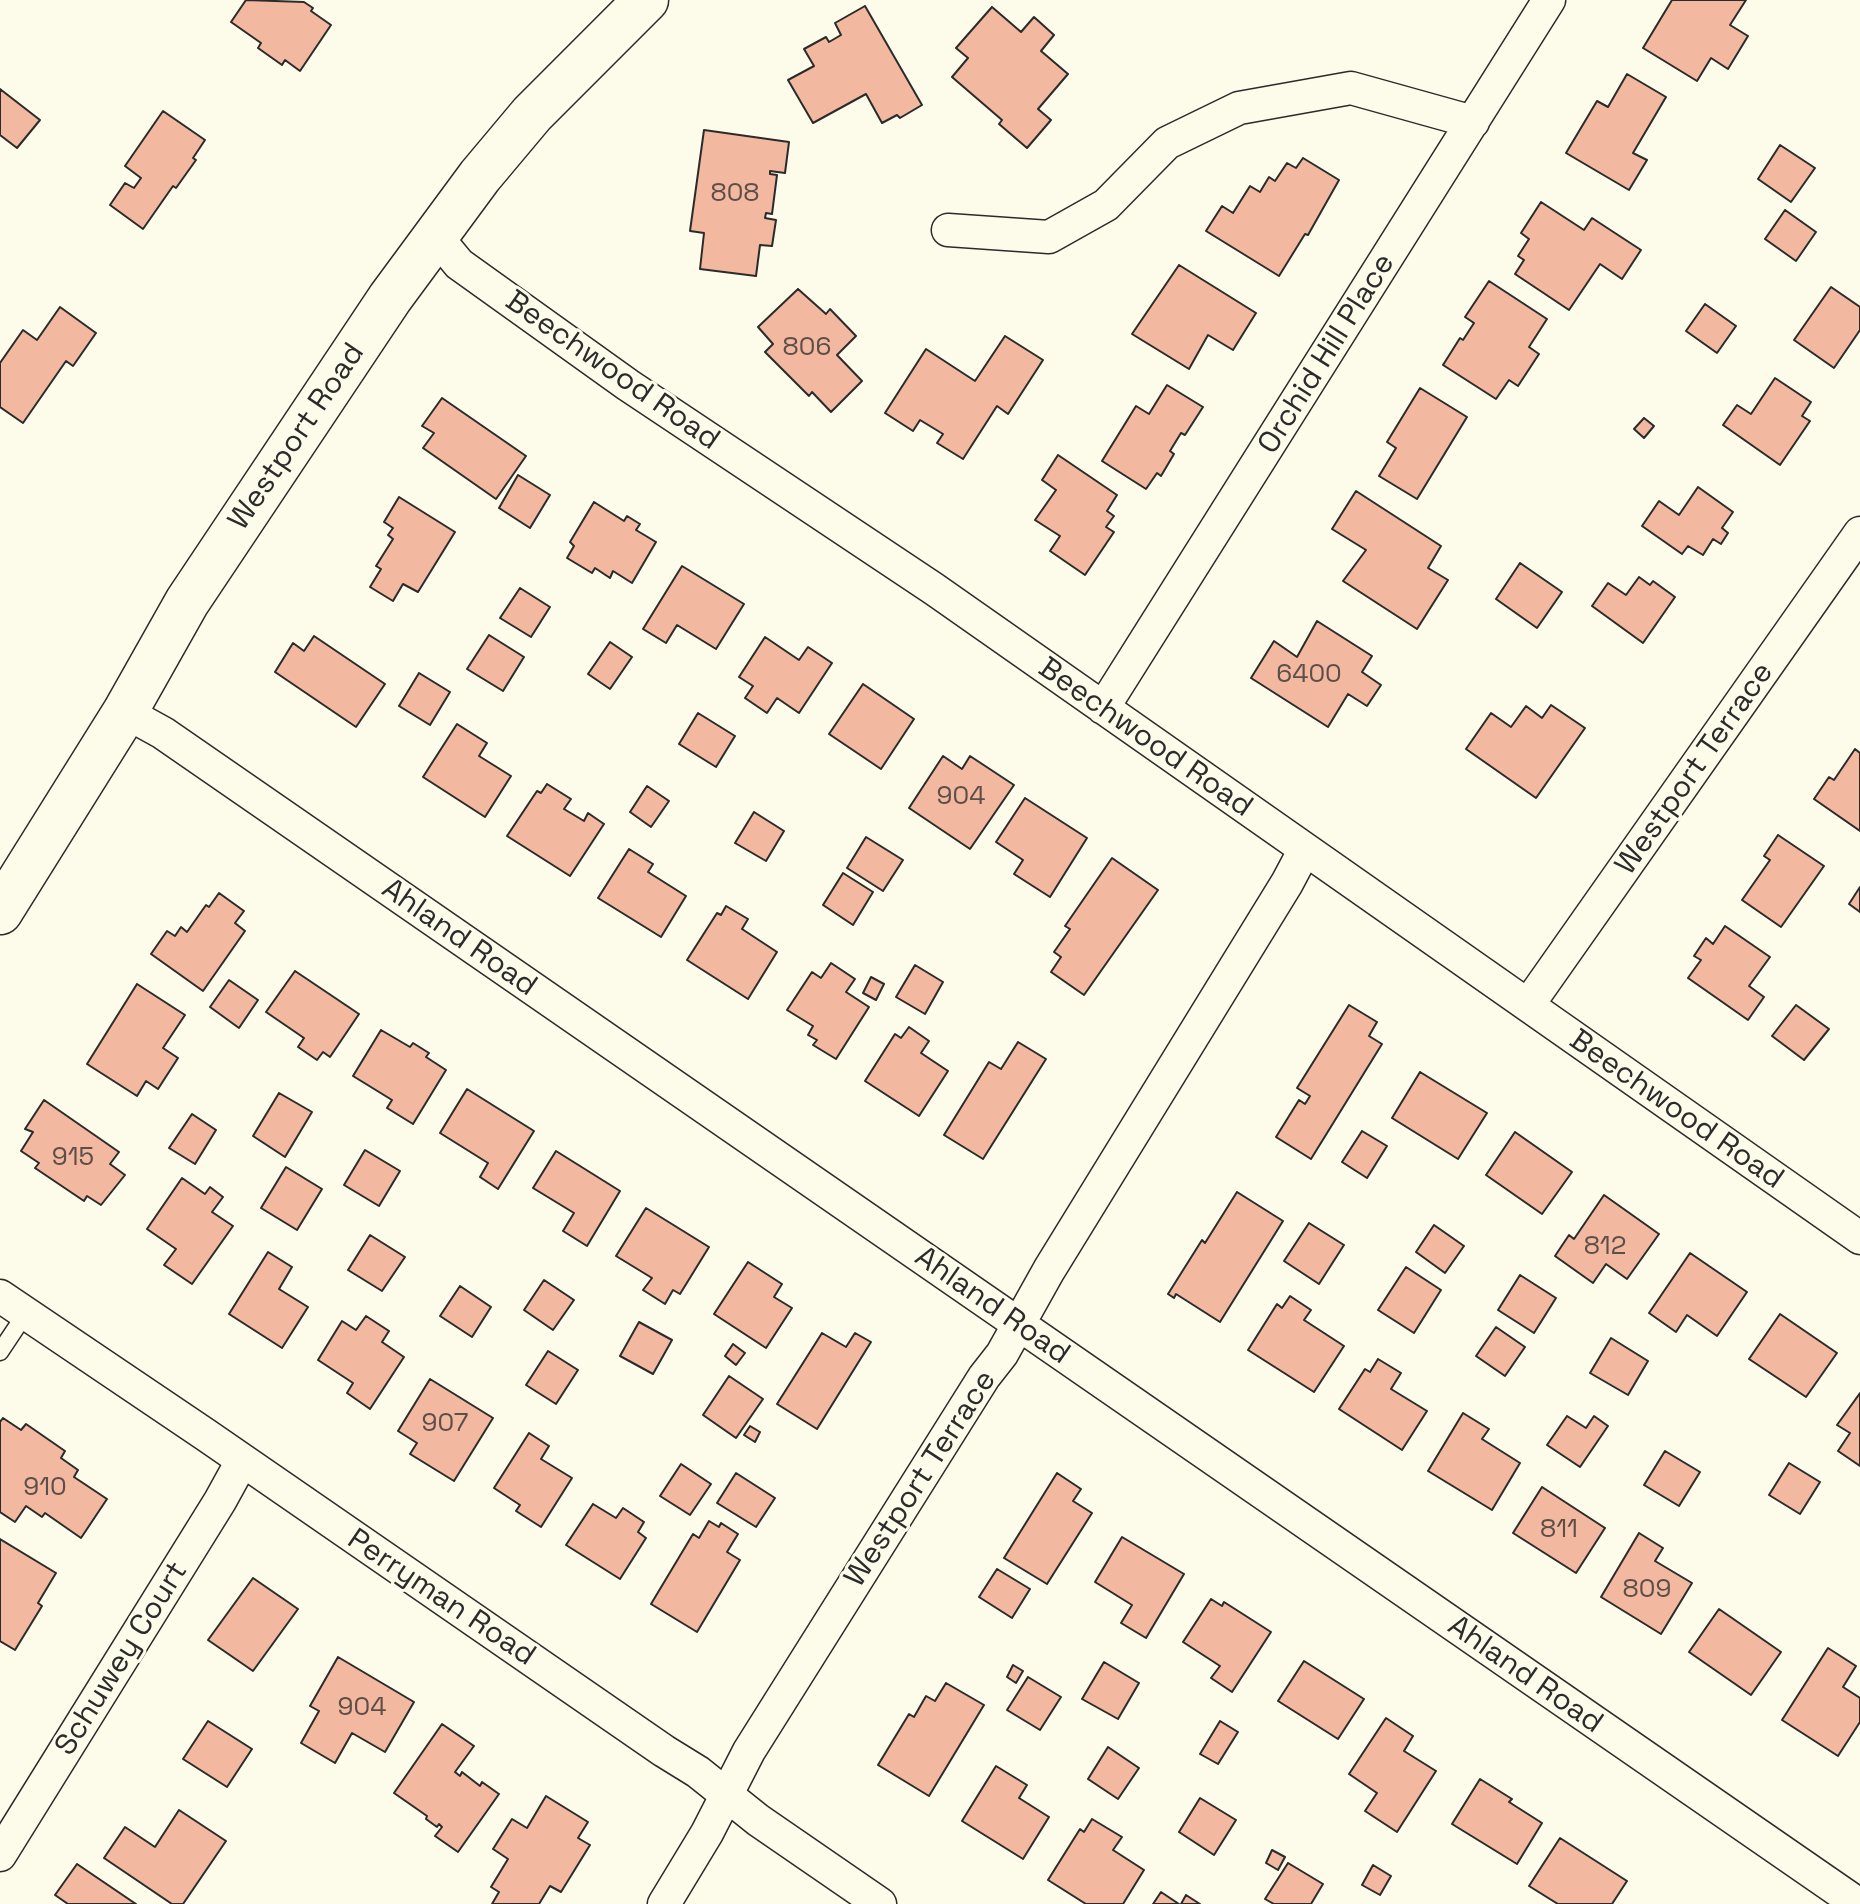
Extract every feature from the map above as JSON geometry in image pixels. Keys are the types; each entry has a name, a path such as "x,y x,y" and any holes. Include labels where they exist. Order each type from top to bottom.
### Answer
{"main road":[{"name":"Westport Road","path":"0,912 125,712 187,602 390,298 435,235 532,114 646,0"}],"street":[{"name":"Orchid Hill Place","path":"1103,708 1549,0"},
{"path":"948,230 1049,237 1106,205 1167,143 1239,108 1351,88 1473,122"},
{"name":"Beechwood Road","path":"435,235 459,264 628,385 934,589 1860,1238"},
{"name":"Westport Terrace","path":"1528,1005 1860,533"},
{"name":"Ahland Road","path":"125,712 163,733 1858,1904"},
{"name":"Westport Terrace","path":"664,1904 728,1795 749,1751 1019,1326 1049,1270 1304,851"},
{"name":"Perryman Road","path":"13,1304 698,1772 758,1820 880,1904"},
{"name":"Schuwey Court","path":"0,1855 242,1461"}],"lane":[{"path":"0,1352 13,1304"}],"building":[{"path":"246,0 304,2 331,25 300,71 285,60 282,65 258,48 261,43 231,22"},
{"path":"1672,0 1746,0 1730,25 1748,36 1728,69 1711,58 1697,81 1643,48"},
{"path":"865,6 922,105 900,118 897,115 882,123 866,94 813,123 788,80 814,66 804,49 826,37 829,42 841,35 835,23"},
{"path":"992,7 1021,32 1034,17 1054,35 1041,51 1068,74 1038,109 1051,120 1027,148 999,124 1002,120 952,77 968,58 956,48"},
{"path":"1627,74 1666,97 1633,153 1647,160 1629,190 1566,153 1597,101 1608,107"},
{"path":"0,89 40,120 17,148 0,135"},
{"path":"163,111 205,140 193,158 196,160 176,188 173,186 143,229 110,205 125,183 134,188 141,178 125,166"},
{"path":"704,130 789,142 785,173 770,171 770,174 777,175 772,214 766,213 765,218 776,220 772,246 760,245 756,276 700,269 704,233 690,231"},
{"path":"1780,145 1815,168 1791,202 1758,179"},
{"path":"1303,158 1339,180 1308,235 1305,234 1279,276 1206,231 1222,206 1233,213 1250,186 1260,192 1269,177 1275,181 1287,163 1296,168"},
{"path":"1541,202 1584,230 1592,218 1641,250 1622,279 1600,264 1569,310 1515,274 1524,260 1518,256 1529,239 1521,233"},
{"path":"1785,210 1816,232 1796,261 1765,239"},
{"path":"1179,265 1256,313 1233,350 1208,335 1189,369 1132,334"},
{"path":"1489,281 1547,319 1529,347 1539,354 1518,386 1509,380 1496,399 1443,365 1474,323 1465,317"},
{"path":"1831,287 1860,307 1860,330 1834,368 1794,340"},
{"path":"798,289 826,314 830,309 856,336 837,355 862,381 831,412 812,392 809,396 765,352 773,344 758,327"},
{"path":"1705,304 1736,326 1717,353 1686,331"},
{"path":"60,307 96,333 73,366 66,361 23,423 0,407 0,363 23,330 37,340"},
{"path":"1005,336 1043,360 1008,414 997,406 963,459 937,443 943,434 920,420 913,431 885,413 926,349 975,381"},
{"path":"1775,378 1811,402 1802,416 1810,421 1780,465 1723,425 1737,405 1751,414"},
{"path":"1167,385 1203,407 1185,435 1181,433 1170,451 1174,454 1161,476 1157,473 1146,489 1102,461 1136,406 1149,414"},
{"path":"1420,388 1467,417 1417,499 1379,476 1396,448 1387,442"},
{"path":"442,398 526,456 496,499 423,448 434,433 422,426"},
{"path":"1644,418 1654,426 1644,438 1634,429"},
{"path":"1058,455 1117,495 1107,511 1114,516 1106,527 1114,532 1085,575 1050,551 1060,536 1035,520 1056,490 1042,480"},
{"path":"518,475 550,495 530,528 499,508"},
{"path":"1698,487 1733,512 1722,528 1728,533 1721,544 1713,539 1703,555 1688,546 1682,554 1642,526 1659,501 1679,515"},
{"path":"1356,491 1441,546 1428,568 1448,580 1417,629 1343,581 1366,550 1332,529"},
{"path":"399,497 455,532 418,592 403,584 393,601 370,587 381,569 376,566 393,539 388,535 393,528 384,522"},
{"path":"594,502 624,521 627,516 640,524 636,530 656,542 632,583 613,571 610,578 595,568 592,573 567,558 574,546 570,542"},
{"path":"1520,563 1562,592 1537,628 1496,599"},
{"path":"682,566 744,604 716,649 677,625 666,643 643,629"},
{"path":"1639,577 1650,585 1653,581 1675,597 1643,643 1592,606 1608,583 1626,595"},
{"path":"520,588 550,607 531,637 500,618"},
{"path":"1317,621 1372,656 1362,672 1381,685 1367,706 1348,694 1328,727 1251,678 1274,641 1297,657"},
{"path":"489,635 524,657 503,691 467,669"},
{"path":"314,636 385,684 356,727 275,672 293,643 304,651"},
{"path":"765,637 799,660 808,647 832,663 799,713 777,698 767,713 745,698 753,686 739,677"},
{"path":"610,642 632,657 610,689 588,674"},
{"path":"419,673 450,692 430,725 399,706"},
{"path":"863,684 914,719 881,769 829,734"},
{"path":"1551,705 1585,728 1536,798 1466,749 1491,713 1511,727 1526,706 1542,718"},
{"path":"698,713 735,736 716,767 679,744"},
{"path":"457,724 487,743 479,756 511,776 485,817 423,777"},
{"path":"1855,749 1860,753 1860,831 1814,799 1829,777 1834,780"},
{"path":"943,756 962,769 970,756 1014,785 970,849 909,808"},
{"path":"547,784 571,799 564,809 584,821 588,813 604,824 570,876 507,836 537,791 541,793"},
{"path":"647,786 669,801 651,827 630,812"},
{"path":"1025,798 1087,838 1050,897 1014,874 1023,860 996,842"},
{"path":"754,812 784,831 766,861 735,843"},
{"path":"1778,835 1824,866 1781,927 1742,900 1770,860 1764,856"},
{"path":"866,837 903,860 883,891 847,868"},
{"path":"629,849 653,864 648,872 686,896 661,937 598,898"},
{"path":"1112,858 1158,890 1084,995 1051,972 1061,957 1054,952 1070,929 1065,926"},
{"path":"843,873 873,892 853,925 823,905"},
{"path":"1860,887 1860,912 1849,904"},
{"path":"219,893 244,911 235,923 245,931 203,991 151,954 167,931 175,936 181,927 187,932 206,905 209,907"},
{"path":"726,906 748,919 742,929 777,952 748,999 687,960 717,913 721,915"},
{"path":"1725,926 1770,957 1749,986 1764,997 1748,1020 1688,978 1701,960 1694,956 1706,938 1713,944"},
{"path":"831,963 855,979 846,992 869,1007 836,1059 813,1045 817,1040 808,1035 813,1026 787,1010 812,972 821,978"},
{"path":"915,965 943,982 925,1014 896,997"},
{"path":"295,971 359,1014 330,1057 323,1052 317,1060 298,1047 304,1038 266,1012"},
{"path":"871,977 884,984 876,1000 863,993"},
{"path":"229,980 258,1000 239,1028 210,1007"},
{"path":"137,984 185,1015 163,1048 178,1058 158,1089 146,1081 137,1096 87,1064"},
{"path":"1349,1005 1377,1022 1369,1036 1382,1044 1311,1159 1276,1137 1299,1100 1305,1104 1310,1096 1297,1088"},
{"path":"1796,1005 1829,1029 1804,1060 1772,1036"},
{"path":"909,1027 929,1041 921,1053 948,1071 919,1116 865,1081 895,1034 901,1038"},
{"path":"381,1030 410,1047 413,1043 429,1053 426,1057 446,1070 413,1124 387,1108 392,1100 353,1076"},
{"path":"1018,1042 1046,1059 983,1159 944,1135 989,1062 1001,1069"},
{"path":"1420,1072 1487,1113 1458,1159 1392,1118"},
{"path":"467,1089 534,1131 498,1189 480,1177 488,1163 440,1133"},
{"path":"279,1093 312,1112 285,1157 253,1136"},
{"path":"44,1100 119,1152 110,1164 125,1175 101,1205 87,1196 84,1201 35,1168 39,1163 21,1151 33,1132 25,1129"},
{"path":"192,1114 216,1130 195,1164 169,1148"},
{"path":"1362,1131 1387,1146 1367,1178 1342,1162"},
{"path":"1515,1132 1572,1172 1542,1214 1486,1175"},
{"path":"365,1150 400,1171 379,1206 344,1185"},
{"path":"556,1151 620,1191 587,1246 563,1231 574,1213 533,1188"},
{"path":"286,1167 322,1189 297,1230 261,1208"},
{"path":"182,1178 205,1194 210,1187 223,1197 212,1212 233,1226 192,1284 164,1265 176,1249 147,1229"},
{"path":"1237,1192 1283,1221 1220,1322 1176,1294 1174,1298 1168,1294"},
{"path":"1604,1195 1659,1234 1627,1279 1606,1264 1593,1283 1555,1256 1569,1235 1574,1239"},
{"path":"646,1208 709,1247 680,1294 673,1290 665,1304 643,1290 652,1278 616,1256"},
{"path":"1309,1223 1344,1245 1319,1284 1284,1261"},
{"path":"1434,1225 1464,1246 1445,1273 1416,1252"},
{"path":"370,1235 405,1257 382,1291 348,1270"},
{"path":"268,1252 292,1267 279,1289 308,1307 282,1348 229,1314"},
{"path":"1690,1253 1747,1292 1717,1336 1687,1315 1676,1332 1649,1313"},
{"path":"748,1262 782,1284 774,1297 792,1308 766,1348 714,1314"},
{"path":"1406,1267 1441,1290 1414,1333 1378,1310"},
{"path":"1520,1275 1556,1298 1534,1333 1498,1310"},
{"path":"544,1280 574,1300 553,1330 524,1310"},
{"path":"460,1286 491,1307 472,1337 440,1316"},
{"path":"1290,1296 1311,1310 1304,1320 1344,1346 1314,1392 1248,1350 1277,1304 1282,1308"},
{"path":"1780,1314 1837,1353 1806,1397 1749,1359"},
{"path":"366,1316 389,1331 382,1342 404,1357 370,1409 347,1393 353,1383 318,1360 342,1321 356,1330"},
{"path":"639,1322 672,1340 653,1374 620,1356"},
{"path":"1496,1327 1525,1347 1505,1376 1476,1356"},
{"path":"822,1333 846,1347 855,1333 871,1342 817,1429 777,1404"},
{"path":"1611,1338 1648,1361 1628,1395 1590,1373"},
{"path":"733,1344 745,1353 736,1365 725,1356"},
{"path":"548,1351 578,1370 556,1404 526,1385"},
{"path":"1378,1359 1401,1373 1391,1389 1427,1411 1402,1450 1339,1409 1365,1369 1370,1372"},
{"path":"729,1376 763,1399 736,1438 703,1415"},
{"path":"430,1379 493,1418 454,1481 410,1454 417,1443 398,1431"},
{"path":"1860,1393 1860,1466 1838,1451 1850,1433 1837,1425"},
{"path":"1463,1413 1489,1429 1482,1439 1520,1463 1492,1510 1428,1471"},
{"path":"1567,1416 1586,1428 1594,1416 1608,1426 1580,1467 1547,1445"},
{"path":"3,1418 21,1430 26,1424 65,1451 61,1458 78,1470 74,1477 107,1499 81,1538 45,1513 42,1517 26,1506 15,1522 0,1512 0,1422"},
{"path":"750,1426 760,1432 755,1442 744,1435"},
{"path":"529,1433 549,1446 541,1459 572,1478 541,1527 516,1511 520,1505 494,1488"},
{"path":"1665,1451 1700,1472 1679,1506 1644,1485"},
{"path":"1789,1463 1820,1482 1800,1514 1769,1495"},
{"path":"681,1464 711,1484 690,1515 660,1496"},
{"path":"736,1473 775,1498 756,1527 717,1503"},
{"path":"1057,1473 1081,1489 1073,1501 1092,1513 1047,1584 1004,1558"},
{"path":"1542,1487 1605,1528 1576,1573 1513,1533"},
{"path":"593,1504 616,1518 623,1508 644,1522 638,1532 646,1538 620,1579 566,1545"},
{"path":"709,1521 719,1527 721,1523 738,1534 727,1552 740,1560 697,1632 651,1604 693,1534 699,1538"},
{"path":"1639,1533 1663,1548 1655,1561 1692,1583 1661,1634 1601,1597"},
{"path":"1122,1537 1184,1574 1146,1638 1121,1623 1132,1605 1095,1582"},
{"path":"0,1539 56,1573 38,1603 42,1606 15,1650 0,1641"},
{"path":"997,1569 1030,1589 1012,1618 979,1597"},
{"path":"253,1578 298,1609 253,1671 208,1640"},
{"path":"1211,1599 1222,1606 1224,1602 1271,1632 1232,1692 1211,1678 1220,1666 1183,1642"},
{"path":"1719,1609 1781,1652 1751,1695 1689,1652"},
{"path":"1828,1648 1856,1666 1843,1687 1860,1698 1860,1722 1838,1756 1782,1720"},
{"path":"338,1657 414,1702 385,1752 352,1733 335,1763 301,1743 319,1711 310,1706"},
{"path":"1304,1661 1364,1699 1338,1739 1278,1701"},
{"path":"1104,1662 1139,1683 1118,1719 1082,1699"},
{"path":"1013,1665 1023,1671 1016,1683 1007,1677"},
{"path":"1028,1677 1061,1697 1040,1730 1007,1710"},
{"path":"946,1683 984,1705 929,1796 878,1765 909,1714 914,1717 926,1696 935,1701"},
{"path":"1386,1718 1413,1736 1404,1751 1436,1771 1397,1832 1365,1811 1377,1793 1349,1774"},
{"path":"208,1721 252,1749 227,1787 183,1759"},
{"path":"1220,1721 1238,1732 1218,1764 1200,1754"},
{"path":"442,1724 474,1746 455,1772 460,1776 462,1772 480,1786 482,1782 499,1794 458,1852 435,1836 442,1827 439,1824 437,1827 426,1819 427,1816 394,1793"},
{"path":"1108,1747 1139,1768 1118,1799 1088,1779"},
{"path":"996,1766 1027,1785 1019,1798 1049,1817 1023,1859 962,1821"},
{"path":"1480,1779 1542,1823 1517,1864 1452,1824"},
{"path":"546,1796 588,1822 578,1838 590,1845 561,1892 550,1886 539,1904 492,1904 499,1892 491,1887 508,1859 493,1849 512,1819 527,1828"},
{"path":"1200,1798 1236,1820 1214,1855 1179,1832"},
{"path":"179,1810 226,1841 183,1904 172,1904 104,1858 125,1827 155,1847"},
{"path":"1092,1819 1122,1837 1113,1850 1144,1870 1123,1904 1086,1904 1048,1880 1080,1829 1084,1832"},
{"path":"1560,1838 1627,1881 1612,1904 1558,1904 1529,1886"},
{"path":"1272,1850 1285,1857 1278,1870 1266,1863"},
{"path":"1288,1863 1323,1884 1311,1904 1274,1904 1265,1899"},
{"path":"77,1864 136,1904 68,1904 55,1895"},
{"path":"1373,1865 1391,1876 1380,1895 1362,1885"},
{"path":"1161,1892 1179,1904 1153,1904"},
{"path":"1186,1895 1200,1904 1181,1904"}]}
